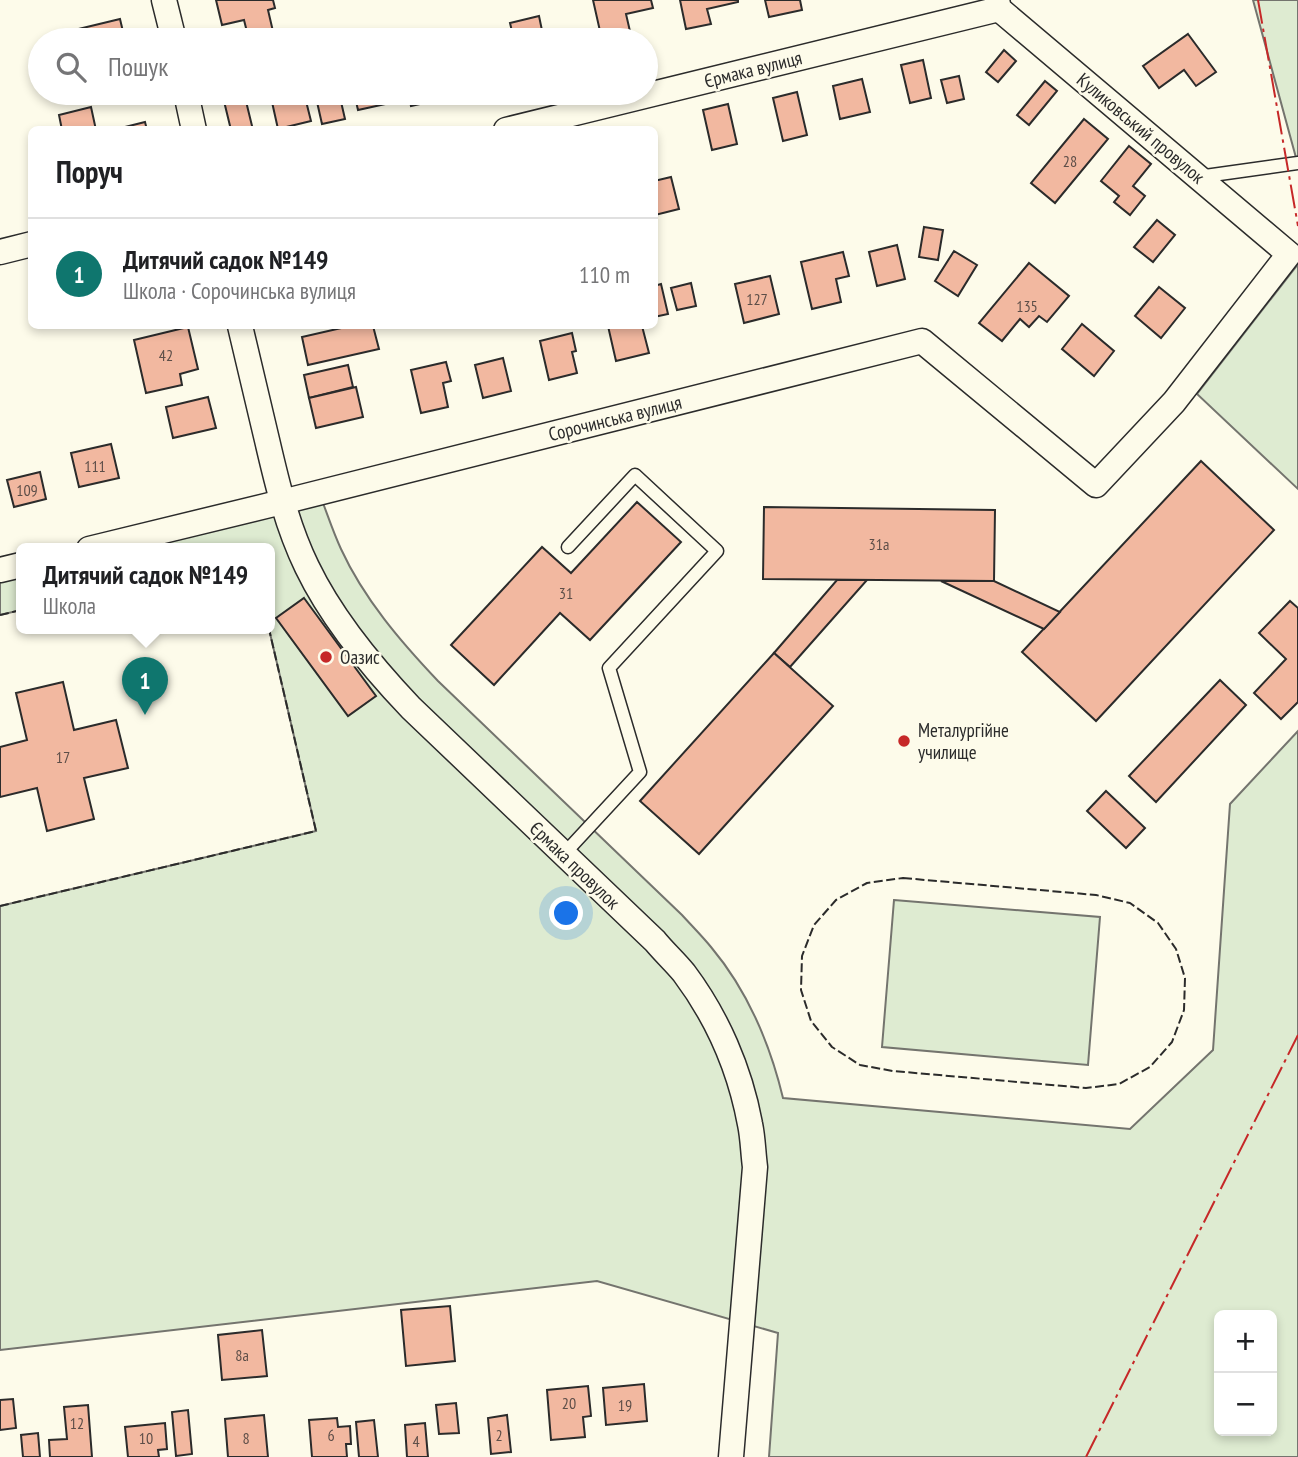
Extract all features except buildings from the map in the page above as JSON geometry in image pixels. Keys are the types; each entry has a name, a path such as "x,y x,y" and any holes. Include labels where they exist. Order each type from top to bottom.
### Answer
{"street":[{"path":"164,0 171,28"},
{"name":"Єрмака вулиця","path":"658,91 998,4"},
{"name":"Куликовський провулок","path":"998,4 1198,177 1293,247"},
{"path":"189,105 193,126"},
{"name":"Єрмака вулиця","path":"522,126 604,105"},
{"path":"0,252 28,245"},
{"name":"Сорочинська вулиця","path":"114,543 922,341 1096,485 1174,402 1293,247"},
{"name":"Єрмака провулок","path":"241,329 282,502 307,567 330,607 357,646 411,708 655,941 683,973 707,1007 726,1044 741,1084 755,1167 731,1457"}],"lane":[{"path":"1198,177 1298,163"},
{"path":"564,854 640,772 608,668 716,551 635,475 568,547"}],"green space":[{"path":"1253,0 1298,0 1298,165"},
{"path":"1298,264 1298,489 1197,394"},
{"path":"323,503 350,567 384,619 410,651 708,943 736,981 756,1018 783,1098 1130,1129 1213,1050 1230,804 1298,731 1298,1457 769,1457 778,1333 597,1281 0,1350 0,906 316,831 270,634 275,634 275,543 158,543"},
{"path":"16,577 16,611 0,615 0,581"},
{"path":"894,900 1100,917 1088,1065 882,1047"}],"fence":[{"path":"0,615 16,611"},
{"path":"0,906 316,831 270,634"},
{"path":"903,878 1096,895 1130,903 1158,923 1176,949 1185,978 1184,1010 1172,1042 1150,1067 1119,1084 1086,1088 893,1071 860,1065 832,1047 811,1021 801,990 802,956 814,925 836,900 867,883 903,878"}],"power":[{"path":"1258,0 1298,226"},
{"path":"1086,1457 1298,1035"}],"place":[{"name":"Оазис","path":"326,657"},
{"name":"Дитячий садок №149","path":"145,715"},
{"name":"Металургійне училище","path":"904,741"}]}
